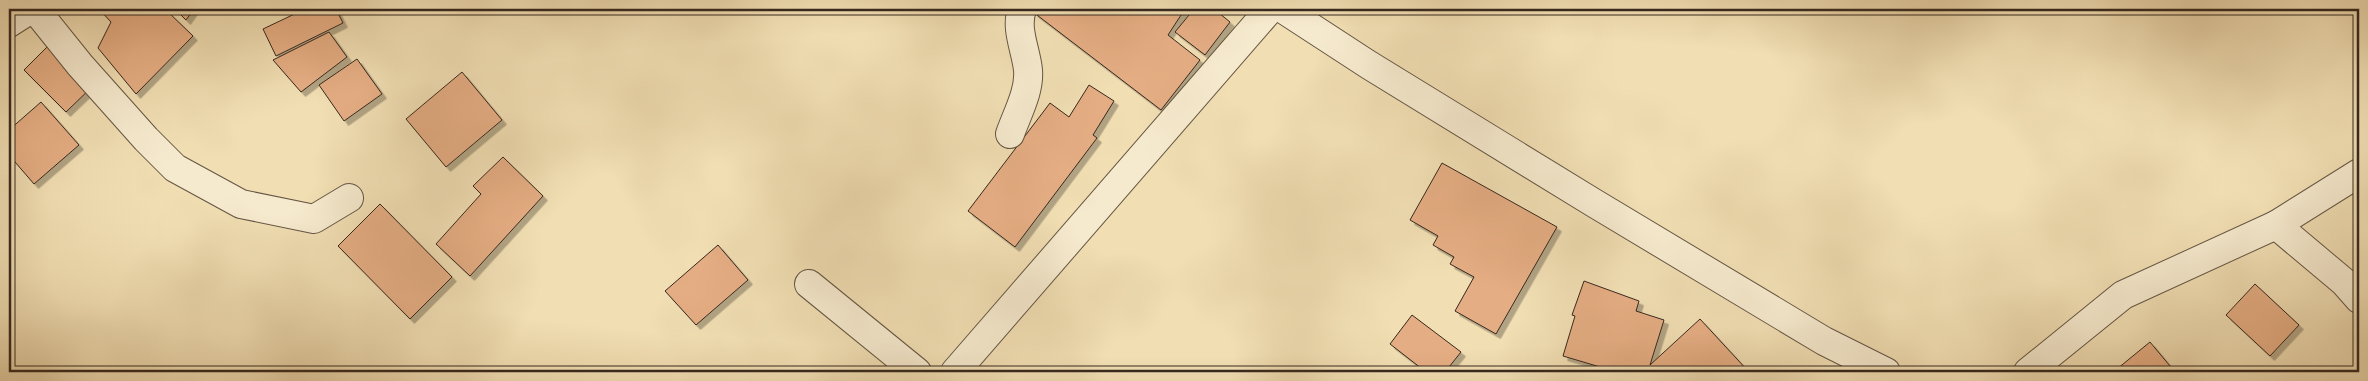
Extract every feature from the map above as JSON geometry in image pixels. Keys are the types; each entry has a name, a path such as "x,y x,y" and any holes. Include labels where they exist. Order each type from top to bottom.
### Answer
{"street":[{"path":"9,23 31,9"},
{"path":"36,9 80,65 146,139 175,168 241,204 314,219 349,198"},
{"path":"1010,134 1027,85 1028,71 1020,32 1022,9"},
{"path":"955,372 1270,9"},
{"path":"1283,9 1369,65 1594,204 1824,341 1886,372"},
{"path":"2028,372 2123,295 2276,225 2359,173"},
{"path":"2276,225 2344,282 2359,299"},
{"path":"809,284 917,372"}],"building":[{"path":"99,9 165,9 193,36 136,94 98,48 111,22"},
{"path":"175,9 194,9 186,20"},
{"path":"305,9 336,9 343,23 276,56 263,29"},
{"path":"1036,9 1185,9 1168,35 1200,60 1161,110 1033,12"},
{"path":"1194,9 1214,9 1230,22 1205,55 1175,32"},
{"path":"329,32 347,57 301,92 273,60"},
{"path":"52,42 94,85 66,112 24,70"},
{"path":"357,59 382,94 344,121 319,85"},
{"path":"462,72 502,120 446,167 406,119"},
{"path":"1089,85 1114,101 1093,135 1097,138 1015,247 968,211 1050,103 1069,117"},
{"path":"41,102 79,145 34,184 9,155 9,130"},
{"path":"503,157 543,196 470,276 436,244 481,194 473,186"},
{"path":"1442,163 1557,227 1496,334 1455,311 1474,277 1450,264 1454,257 1433,245 1438,236 1410,220"},
{"path":"380,204 452,277 410,319 338,246"},
{"path":"718,245 748,280 696,325 665,291"},
{"path":"1584,281 1639,301 1636,311 1664,320 1650,365 1700,319 1749,372 1617,372 1563,356 1575,316 1572,315"},
{"path":"2255,284 2299,325 2270,356 2226,315"},
{"path":"1412,315 1461,352 1445,372 1426,372 1390,344"},
{"path":"2150,342 2175,372 2120,372 2117,369"}]}
